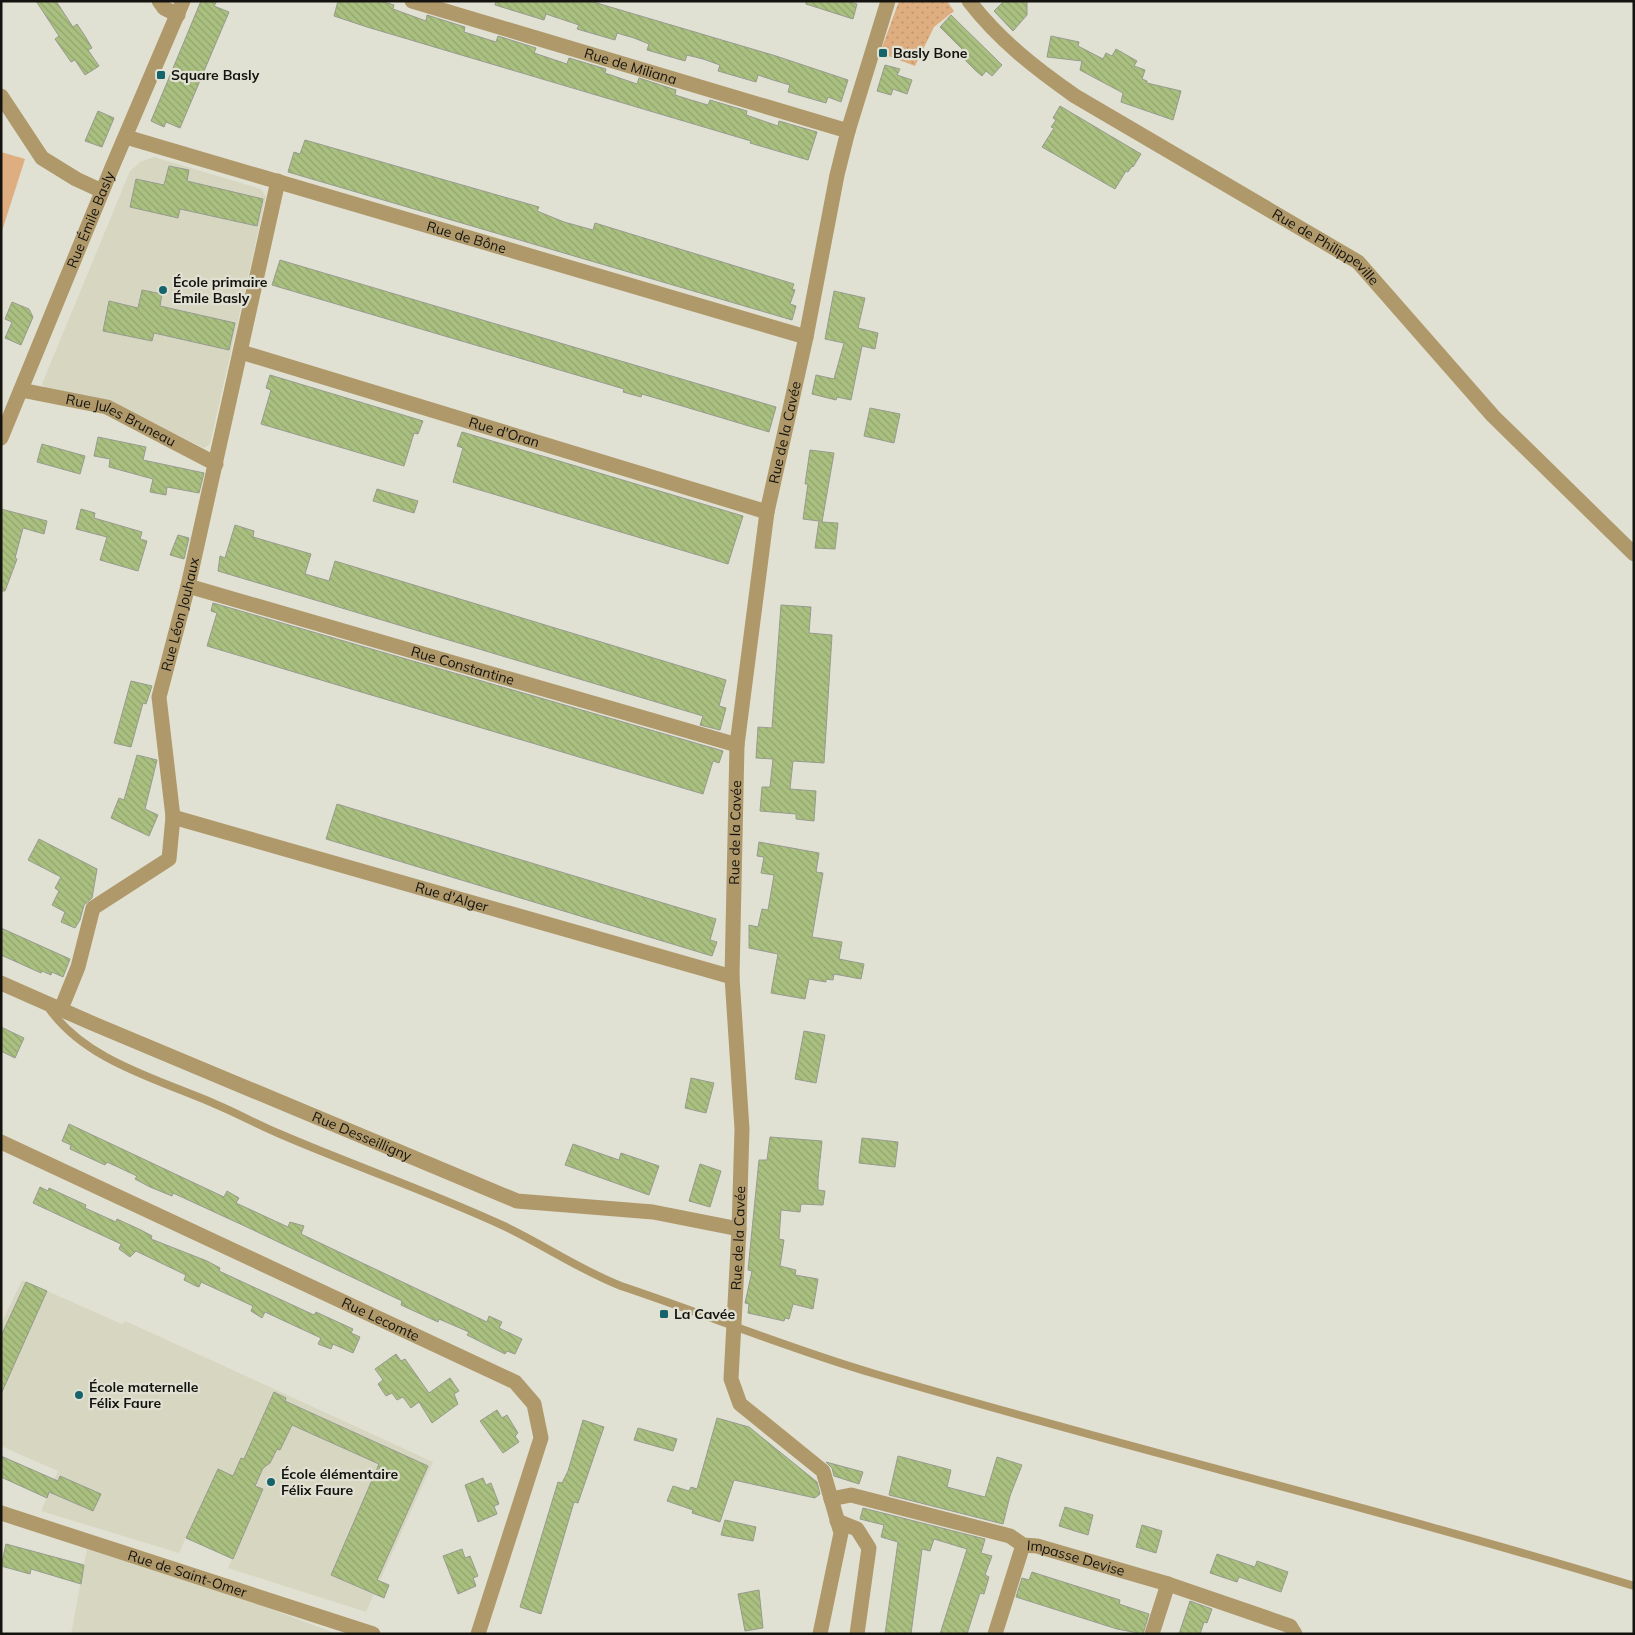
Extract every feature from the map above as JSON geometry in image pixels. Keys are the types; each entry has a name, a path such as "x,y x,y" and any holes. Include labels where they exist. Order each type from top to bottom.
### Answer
{"street":[{"path":"159,1 164,8 180,8"},
{"name":"Rue de Miliana","path":"412,1 848,131"},
{"name":"Rue de la Cavée","path":"820,1634 841,1533 823,1471 740,1404 731,1379 735,1325 742,1129 732,977 737,745 767,512 806,337 848,131 888,1"},
{"name":"Rue de Philippeville","path":"969,1 1003,41 1038,70 1075,96 1358,262 1493,416 1634,554"},
{"name":"Rue Émile Basly","path":"1,438 102,191 180,8"},
{"path":"1,96 42,158 76,179 102,191"},
{"name":"Rue de Bône","path":"126,137 806,337"},
{"name":"Rue Léon Jouhaux","path":"61,1009 78,967 93,908 169,859 172,817 159,697 188,586 278,181"},
{"name":"Rue d'Oran","path":"241,352 767,512"},
{"name":"Rue Jules Bruneau","path":"21,390 107,407 216,464"},
{"name":"Rue Constantine","path":"188,586 737,745"},
{"name":"Rue d'Alger","path":"172,817 732,977"},
{"name":"Rue Desseilligny","path":"1,983 517,1201 653,1212 739,1229"},
{"name":"Rue Lecomte","path":"3,1146 515,1382 534,1404 541,1438 478,1634"},
{"name":"Impasse Devise","path":"831,1499 851,1496 1010,1536 1023,1545 1037,1546 1168,1584 1293,1630"},
{"name":"Rue de Saint-Omer","path":"1,1513 373,1634"},
{"path":"837,1521 857,1529 869,1548 857,1634"},
{"path":"995,1634 1023,1545"},
{"path":"1152,1634 1168,1584"}],"lane":[{"path":"45,1003 58,1022 85,1044 138,1072 216,1104 278,1134 505,1227 596,1277 905,1382 1505,1547 1634,1586"}],"shaded area":[{"path":"899,1 947,1 954,11 934,27 915,66 880,53"},
{"path":"1,152 25,159 1,234"},
{"name":"École primaire Émile Basly","path":"154,157 261,189 266,197 210,444 204,448 115,404 46,389 42,384 130,171 140,162"},
{"name":"École élémentaire Félix Faure","path":"22,1280 122,1324 125,1321 433,1462 366,1612 228,1568 247,1524 193,1521 179,1553 41,1511 58,1471 1,1446 1,1324"},
{"path":"87,1549 215,1588 337,1634 71,1634"}],"building":[{"path":"36,1 56,1 73,27 77,24 85,36 92,48 88,50 99,66 85,75 75,60 71,62 55,39 59,36"},
{"path":"201,1 217,1 214,6 229,12 180,128 166,122 164,127 151,121"},
{"path":"338,1 380,1 394,5 393,9 426,21 427,15 465,27 464,32 496,42 498,36 536,48 534,53 567,64 569,58 606,69 605,73 637,84 639,78 676,90 675,95 691,100 708,105 710,100 747,111 746,115 778,126 779,121 817,132 808,160 750,143 751,141 334,16"},
{"path":"496,1 590,1 776,56 848,80 841,102 828,97 826,103 788,92 790,85 758,75 756,82 718,71 720,65 703,59 687,55 685,61 647,50 649,44 634,38 617,33 615,40 577,29 579,25 546,14 544,20 495,5"},
{"path":"806,1 847,1 857,4 853,19 806,4"},
{"path":"1004,1 1027,1 1027,15 1013,31 994,11"},
{"path":"951,15 1002,65 992,76 986,71 982,76 976,71 959,54 963,50 940,27"},
{"path":"1051,36 1079,42 1078,46 1103,59 1106,53 1112,56 1116,49 1137,61 1134,66 1145,70 1142,79 1147,81 1147,83 1181,91 1173,120 1121,102 1123,93 1080,70 1082,61 1047,57"},
{"path":"885,65 900,69 897,75 912,80 907,94 893,89 891,95 877,91"},
{"path":"1060,106 1141,154 1133,167 1128,172 1126,171 1115,189 1042,147 1054,128 1051,127 1056,120 1053,118"},
{"path":"98,111 114,118 102,147 85,141"},
{"path":"305,140 539,207 537,211 564,222 593,230 595,223 794,284 792,289 795,290 790,304 796,306 792,320 288,172 294,152 300,154"},
{"path":"169,166 189,170 187,181 263,199 257,226 180,209 178,218 130,207 136,179 164,185"},
{"path":"280,260 776,407 769,432 642,394 641,397 623,392 624,389 272,285"},
{"path":"142,290 162,294 160,306 235,323 229,350 154,333 152,341 103,331 109,301 138,308"},
{"path":"834,291 865,298 858,328 878,333 875,349 862,346 851,400 837,397 836,400 812,394 816,375 834,379 844,343 825,339"},
{"path":"12,302 29,309 33,317 21,345 5,338 12,322 5,319"},
{"path":"270,375 423,421 418,434 414,433 404,466 261,424 271,390 266,388"},
{"path":"870,408 900,414 894,443 864,436"},
{"path":"462,432 743,516 728,564 453,482 463,448 457,446"},
{"path":"98,437 146,447 143,460 204,473 199,493 167,487 166,495 150,492 153,479 109,467 110,459 94,456"},
{"path":"42,444 85,456 80,474 37,462"},
{"path":"810,450 834,453 822,522 838,523 835,549 815,548 819,521 803,519 808,484 805,484"},
{"path":"377,489 418,501 414,513 373,501"},
{"path":"1,509 47,521 44,534 23,528 15,558 17,559 5,591 1,591"},
{"path":"81,509 95,513 94,518 142,532 140,539 147,541 138,571 100,560 107,537 76,529"},
{"path":"235,525 254,531 253,537 311,554 305,574 329,581 335,561 726,680 719,706 726,708 720,730 700,725 703,716 218,571 220,556 225,558"},
{"path":"178,535 189,538 184,559 170,555"},
{"path":"213,603 723,751 719,763 713,761 703,794 207,646 217,613 211,611"},
{"path":"781,605 811,607 809,633 832,635 824,763 793,761 790,789 816,791 814,821 796,819 796,814 760,811 762,787 770,787 773,759 756,758 758,727 772,728"},
{"path":"131,681 152,686 146,704 143,703 131,747 114,743"},
{"path":"137,755 157,760 145,809 158,815 149,836 111,818 119,798 124,800"},
{"path":"337,804 716,919 710,940 717,942 712,956 326,839"},
{"path":"39,839 97,869 92,898 84,905 80,920 75,928 61,922 65,912 52,905 59,891 55,888 61,877 28,860"},
{"path":"759,842 819,853 816,872 823,873 812,937 842,942 839,959 864,964 861,979 834,974 833,980 826,979 826,982 809,979 805,999 771,993 778,954 749,948 749,925 758,927 762,909 768,910 774,875 761,873 764,857 757,856"},
{"path":"1,928 70,959 63,977 52,972 51,975 42,971 41,973 1,955"},
{"path":"1,1027 24,1038 15,1058 1,1051"},
{"path":"804,1031 825,1035 816,1083 795,1079"},
{"path":"691,1078 714,1083 706,1113 685,1108"},
{"path":"69,1124 224,1197 227,1191 239,1198 236,1203 288,1227 290,1222 304,1226 301,1234 487,1322 489,1316 502,1322 499,1328 522,1339 515,1354 507,1351 505,1354 467,1335 469,1332 439,1319 438,1322 401,1305 402,1301 249,1228 173,1193 172,1196 150,1187 135,1179 137,1176 107,1162 105,1165 70,1149 71,1145 62,1141"},
{"path":"770,1137 822,1141 818,1190 825,1191 823,1205 801,1204 800,1212 781,1210 779,1239 784,1240 780,1266 796,1270 795,1275 818,1279 813,1309 793,1304 789,1319 785,1318 784,1321 748,1313 749,1304 745,1303 752,1271 748,1270 759,1160 767,1160"},
{"path":"862,1138 898,1142 895,1167 859,1163"},
{"path":"573,1144 619,1160 621,1153 659,1166 649,1195 565,1165"},
{"path":"700,1164 721,1171 710,1207 689,1201"},
{"path":"40,1187 48,1191 49,1188 86,1205 85,1208 116,1222 117,1219 141,1230 152,1236 151,1239 207,1261 220,1268 219,1271 314,1315 316,1312 353,1329 351,1333 360,1337 353,1353 333,1344 331,1349 318,1344 321,1338 265,1312 262,1318 251,1311 253,1306 201,1282 199,1287 196,1286 184,1280 186,1275 136,1251 130,1257 119,1249 121,1244 33,1203"},
{"path":"26,1282 47,1291 1,1394 1,1336"},
{"path":"396,1354 401,1361 405,1359 429,1393 450,1378 459,1391 454,1394 458,1404 432,1423 419,1402 411,1408 403,1397 397,1400 392,1393 386,1396 378,1384 383,1380 375,1369"},
{"path":"274,1392 286,1398 285,1401 428,1466 377,1580 389,1585 384,1598 331,1575 379,1464 292,1425 280,1450 277,1449 270,1463 263,1468 255,1486 263,1489 233,1559 186,1538 218,1469 233,1476 241,1458 244,1459"},
{"path":"497,1410 502,1418 507,1415 518,1433 515,1436 519,1442 503,1453 480,1421"},
{"path":"717,1418 749,1427 817,1482 820,1494 815,1498 734,1480 720,1522 692,1513 693,1510 667,1501 673,1486 689,1491 691,1487 697,1489"},
{"path":"583,1420 604,1427 578,1503 574,1502 541,1614 520,1607 558,1482 562,1483 568,1471"},
{"path":"638,1428 677,1439 673,1451 634,1440"},
{"path":"1,1456 58,1481 60,1476 101,1494 93,1511 49,1492 47,1498 1,1477"},
{"path":"898,1456 951,1470 947,1487 985,1497 997,1457 1022,1465 1010,1496 1003,1524 889,1495"},
{"path":"826,1462 863,1472 859,1484 834,1476 832,1468"},
{"path":"483,1478 486,1485 491,1483 499,1504 494,1506 497,1514 478,1522 465,1485"},
{"path":"1065,1507 1093,1515 1088,1535 1059,1526"},
{"path":"863,1508 985,1539 981,1553 992,1556 985,1575 989,1577 984,1594 980,1593 967,1634 940,1634 967,1549 934,1539 930,1551 922,1549 911,1634 885,1634 898,1542 881,1537 884,1525 860,1519"},
{"path":"725,1520 756,1527 753,1541 721,1535"},
{"path":"1142,1525 1162,1531 1156,1553 1136,1547"},
{"path":"6,1544 84,1565 81,1584 31,1569 30,1574 1,1566"},
{"path":"462,1549 465,1558 470,1556 478,1576 473,1578 476,1586 458,1594 443,1556"},
{"path":"1217,1554 1255,1567 1257,1561 1288,1572 1281,1592 1239,1577 1237,1582 1210,1573"},
{"path":"1032,1572 1120,1600 1119,1604 1149,1614 1143,1634 1117,1629 1016,1597 1022,1578 1029,1580"},
{"path":"759,1590 763,1628 745,1631 738,1594"},
{"path":"1190,1601 1212,1609 1207,1623 1204,1622 1200,1634 1179,1634"}],"place":[{"name":"Basly Bone","path":"883,53"},
{"name":"Square Basly","path":"161,75"},
{"name":"École primaire Émile Basly","path":"163,290"},
{"name":"La Cavée","path":"664,1314"},
{"name":"École maternelle Félix Faure","path":"79,1395"},
{"name":"École élémentaire Félix Faure","path":"271,1482"}]}
